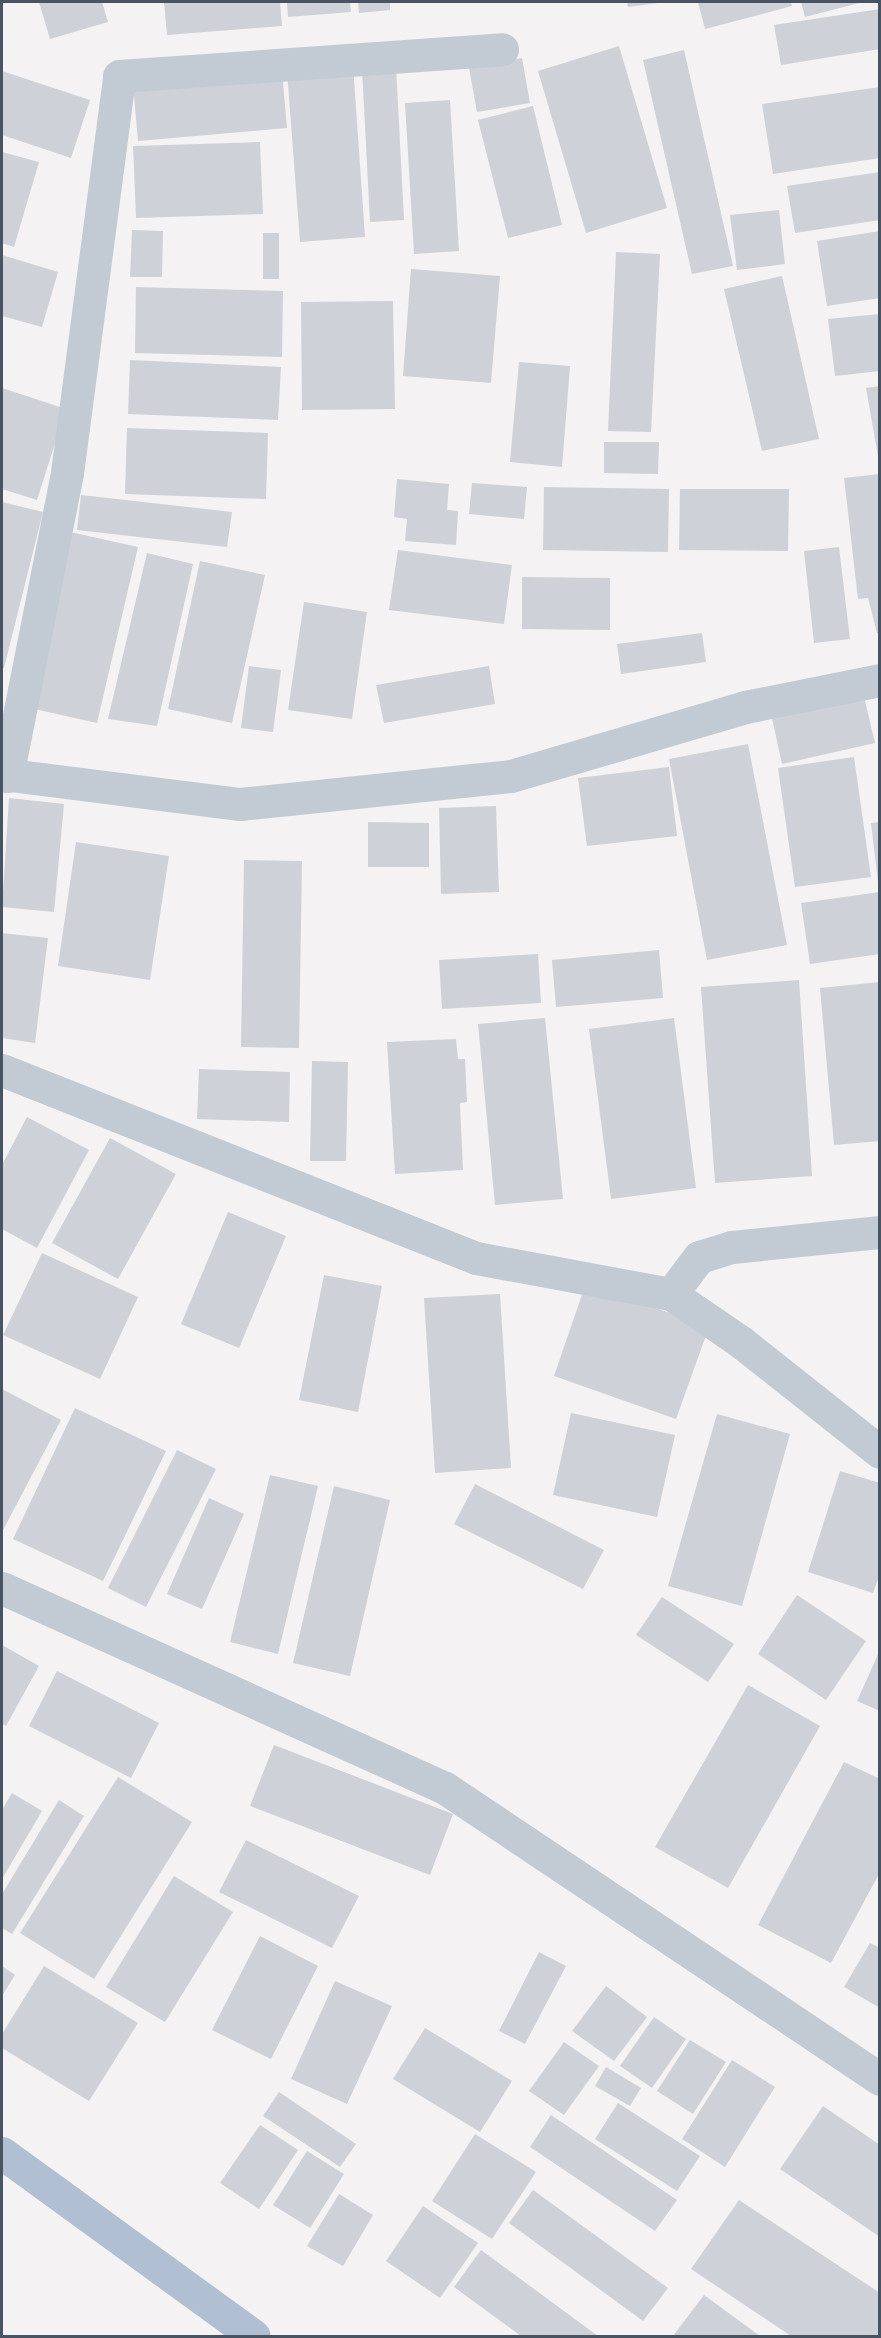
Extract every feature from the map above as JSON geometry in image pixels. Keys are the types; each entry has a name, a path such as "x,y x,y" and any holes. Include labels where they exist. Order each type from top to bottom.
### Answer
{"main road":[{"path":"2,2153 254,2337"}],"street":[{"path":"502,49 119,76 67,472 4,775 240,804 511,776 745,707 879,680"},
{"path":"2,1070 476,1258 671,1293 741,1342 879,1452"},
{"path":"671,1293 699,1257 732,1247 879,1232"},
{"path":"2,1588 444,1788 879,2079"}],"building":[{"path":"39,2 102,2 108,22 50,39"},
{"path":"164,2 280,2 282,26 167,35"},
{"path":"287,2 350,2 351,12 288,17"},
{"path":"358,2 390,2 390,10 359,13"},
{"path":"627,2 658,2 658,3 628,7"},
{"path":"698,2 791,2 792,6 705,29"},
{"path":"801,2 863,2 805,17"},
{"path":"880,9 880,49 781,65 774,25"},
{"path":"619,46 667,208 586,233 538,71"},
{"path":"684,50 733,266 692,274 643,60"},
{"path":"522,58 530,103 477,112 469,68"},
{"path":"353,65 365,237 300,242 287,71"},
{"path":"396,66 404,220 370,222 362,68"},
{"path":"282,70 287,128 138,141 133,84"},
{"path":"2,71 90,100 71,158 2,135"},
{"path":"880,87 880,158 773,174 762,104"},
{"path":"450,100 459,251 414,254 405,103"},
{"path":"533,106 562,225 508,238 478,120"},
{"path":"260,142 263,214 136,218 133,146"},
{"path":"2,152 39,162 14,247 2,243"},
{"path":"880,172 880,220 795,233 787,186"},
{"path":"779,210 785,264 737,270 730,215"},
{"path":"132,230 163,231 162,277 130,277"},
{"path":"880,231 880,298 827,306 817,241"},
{"path":"263,233 279,233 279,279 263,279"},
{"path":"616,252 660,254 651,432 608,431"},
{"path":"2,255 58,272 42,327 2,316"},
{"path":"411,269 500,276 491,383 403,376"},
{"path":"782,276 819,439 762,451 724,289"},
{"path":"136,287 283,291 282,357 135,353"},
{"path":"393,301 395,409 302,410 301,302"},
{"path":"880,314 880,371 835,376 828,319"},
{"path":"130,360 281,367 278,420 128,414"},
{"path":"519,362 570,366 562,467 510,462"},
{"path":"880,386 880,456 878,456 866,388"},
{"path":"2,388 66,409 37,500 2,489"},
{"path":"127,428 268,433 266,499 125,494"},
{"path":"604,442 659,442 658,474 604,473"},
{"path":"880,474 880,633 877,633 868,598 858,599 844,478"},
{"path":"397,479 449,484 447,510 458,511 456,545 405,541 407,519 394,517"},
{"path":"472,483 527,487 524,519 469,514"},
{"path":"544,487 669,489 668,552 543,550"},
{"path":"680,489 789,489 788,551 679,550"},
{"path":"81,495 232,512 227,547 77,530"},
{"path":"2,502 43,512 4,668 2,668"},
{"path":"70,532 138,547 97,723 30,708"},
{"path":"839,547 850,639 814,643 804,551"},
{"path":"398,550 512,565 504,624 389,610"},
{"path":"147,553 193,564 157,726 108,719"},
{"path":"200,561 265,575 232,723 168,709"},
{"path":"522,577 610,578 610,630 522,629"},
{"path":"304,602 367,612 352,719 288,710"},
{"path":"702,633 706,662 621,674 617,644"},
{"path":"249,666 281,670 273,732 241,728"},
{"path":"489,666 495,704 384,723 376,685"},
{"path":"862,688 875,743 782,764 770,709"},
{"path":"748,744 787,945 707,960 669,759"},
{"path":"854,757 871,877 795,887 778,768"},
{"path":"669,767 677,836 587,846 578,778"},
{"path":"9,798 64,804 54,912 2,907"},
{"path":"496,806 499,892 441,894 439,808"},
{"path":"368,822 429,823 429,867 368,867"},
{"path":"880,822 880,882 878,882 871,823"},
{"path":"76,842 169,856 150,980 58,966"},
{"path":"244,860 302,861 299,1048 241,1047"},
{"path":"880,892 880,954 810,964 801,903"},
{"path":"2,933 48,938 35,1043 2,1038"},
{"path":"659,950 663,998 556,1007 552,960"},
{"path":"538,954 541,1003 442,1009 439,960"},
{"path":"799,980 812,1176 715,1183 701,987"},
{"path":"880,982 880,1141 834,1145 820,988"},
{"path":"545,1018 563,1199 495,1205 478,1024"},
{"path":"674,1018 696,1188 611,1199 589,1029"},
{"path":"456,1039 458,1059 465,1059 467,1102 460,1103 463,1170 395,1174 387,1042"},
{"path":"312,1061 348,1062 346,1161 310,1161"},
{"path":"199,1069 290,1072 289,1122 197,1119"},
{"path":"27,1117 89,1150 37,1248 2,1229 2,1165"},
{"path":"110,1138 176,1174 118,1279 52,1243"},
{"path":"228,1212 286,1236 239,1348 181,1324"},
{"path":"42,1253 138,1297 100,1379 3,1335"},
{"path":"324,1275 382,1286 358,1412 299,1400"},
{"path":"586,1283 709,1327 676,1419 554,1376"},
{"path":"500,1294 511,1468 435,1473 424,1298"},
{"path":"2,1389 61,1420 2,1532"},
{"path":"75,1408 166,1451 103,1581 13,1539"},
{"path":"571,1413 675,1435 657,1517 553,1495"},
{"path":"717,1414 790,1434 742,1606 668,1586"},
{"path":"177,1450 216,1469 146,1607 108,1588"},
{"path":"840,1471 880,1483 880,1573 873,1593 808,1572"},
{"path":"270,1475 318,1486 278,1654 230,1642"},
{"path":"475,1484 604,1550 583,1589 454,1524"},
{"path":"334,1486 390,1500 350,1676 293,1663"},
{"path":"209,1498 244,1514 202,1609 167,1594"},
{"path":"797,1595 866,1641 826,1700 758,1654"},
{"path":"662,1597 734,1644 708,1682 636,1635"},
{"path":"2,1645 39,1666 6,1726 2,1724"},
{"path":"880,1650 880,1711 857,1701"},
{"path":"57,1671 159,1723 131,1778 29,1726"},
{"path":"748,1685 820,1726 728,1888 655,1847"},
{"path":"274,1745 453,1814 430,1875 250,1806"},
{"path":"844,1762 880,1779 880,1872 831,1963 758,1925"},
{"path":"118,1777 192,1822 94,1979 20,1933"},
{"path":"12,1793 42,1811 2,1879 2,1810"},
{"path":"59,1800 84,1816 12,1934 2,1928 2,1894"},
{"path":"246,1840 359,1896 332,1948 219,1892"},
{"path":"174,1876 233,1912 165,2022 106,1987"},
{"path":"260,1936 318,1966 271,2059 212,2030"},
{"path":"870,1943 880,1948 880,2008 844,1987"},
{"path":"539,1952 566,1966 525,2044 499,2031"},
{"path":"2,1966 15,1975 2,1996"},
{"path":"44,1966 138,2023 89,2101 2,2048 2,2034"},
{"path":"335,1981 392,2006 347,2104 291,2079"},
{"path":"606,1986 647,2017 614,2061 572,2031"},
{"path":"654,2017 686,2039 652,2088 620,2066"},
{"path":"425,2028 512,2081 480,2132 393,2079"},
{"path":"690,2040 726,2062 693,2114 657,2091"},
{"path":"564,2042 599,2066 564,2115 529,2091"},
{"path":"732,2060 775,2087 725,2167 682,2139"},
{"path":"606,2067 641,2088 630,2106 595,2086"},
{"path":"279,2092 356,2144 340,2167 263,2116"},
{"path":"618,2103 700,2156 677,2191 595,2139"},
{"path":"823,2106 880,2145 880,2237 780,2169"},
{"path":"551,2115 677,2200 655,2231 530,2147"},
{"path":"260,2125 298,2150 259,2209 220,2183"},
{"path":"475,2134 536,2172 492,2239 432,2201"},
{"path":"307,2151 344,2174 310,2228 273,2205"},
{"path":"533,2190 668,2288 643,2321 509,2223"},
{"path":"339,2194 373,2215 343,2266 307,2246"},
{"path":"739,2200 880,2293 880,2336 791,2336 691,2269"},
{"path":"423,2206 478,2243 440,2298 386,2261"},
{"path":"481,2250 598,2336 521,2336 454,2287"},
{"path":"704,2295 760,2336 673,2336"}]}
